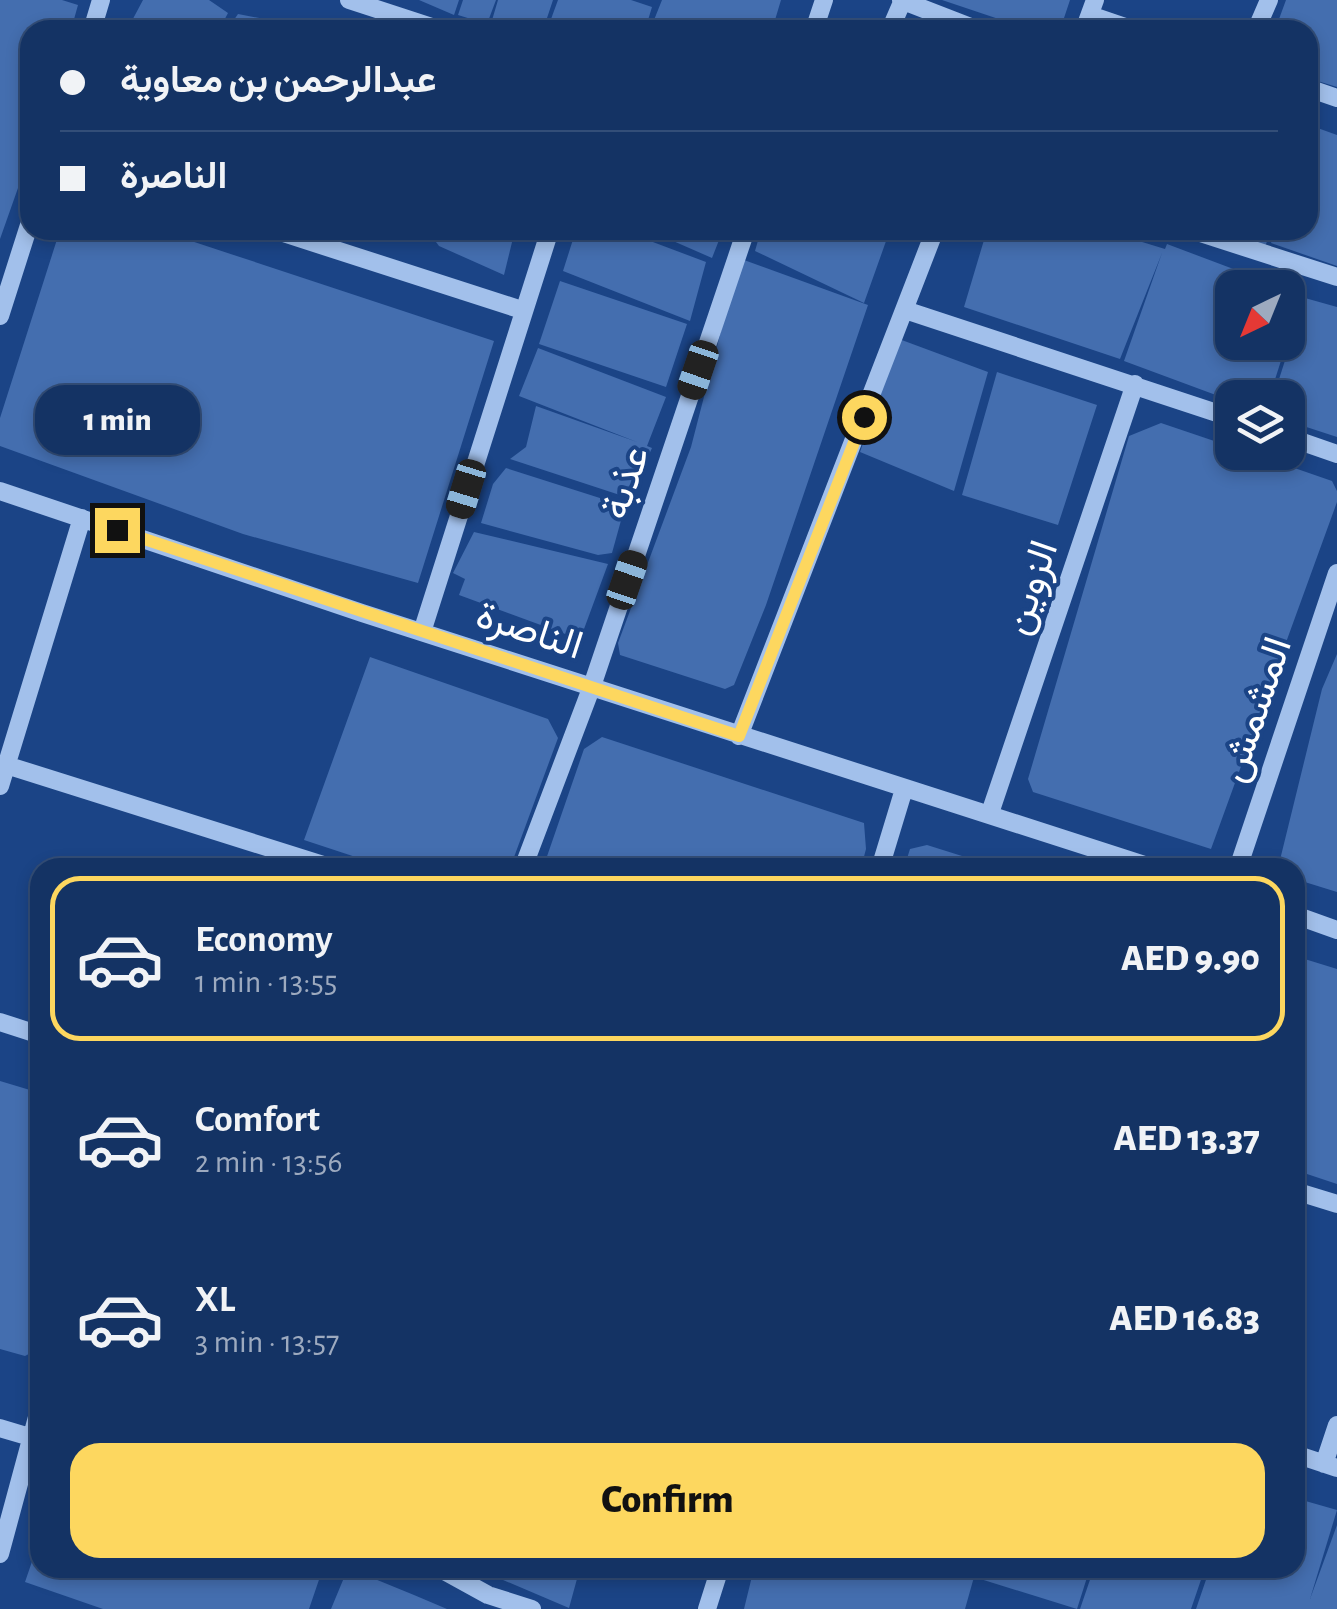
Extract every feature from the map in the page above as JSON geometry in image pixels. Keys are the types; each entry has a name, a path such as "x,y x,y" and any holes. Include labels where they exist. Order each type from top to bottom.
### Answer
{"street":[{"path":"349,0 410,20"},
{"path":"902,0 953,20"},
{"path":"0,316 24,240"},
{"path":"305,240 522,310"},
{"path":"422,632 546,240"},
{"name":"عذبة","path":"527,858 592,686 743,240"},
{"path":"739,736 932,240"},
{"path":"1223,240 1337,277"},
{"path":"906,310 1215,412"},
{"name":"الزوين","path":"990,813 1135,384"},
{"path":"1305,443 1337,454"},
{"name":"الناصرة","path":"0,491 739,736 1124,858"},
{"path":"0,786 82,518"},
{"name":"المشمش","path":"1241,858 1337,572"},
{"path":"6,765 301,858"},
{"path":"883,858 904,788"},
{"path":"1305,919 1337,930"},
{"path":"0,1022 30,1032"},
{"path":"1305,1193 1337,1204"},
{"path":"1305,1457 1331,1466 1337,1425"},
{"path":"0,1428 30,1437 0,1554"},
{"path":"457,1578 488,1595 532,1609"},
{"path":"707,1609 717,1578"}],"building":[{"path":"0,0 62,0 78,5 74,20 20,20 20,182 0,239"},
{"path":"143,0 209,0 228,13 224,20 132,20"},
{"path":"419,0 459,0 454,15"},
{"path":"463,0 496,0 488,20 458,15"},
{"path":"498,0 553,0 546,20 492,20"},
{"path":"558,0 631,0 652,7 648,20 551,20"},
{"path":"662,0 781,0 775,20 654,20"},
{"path":"942,0 1070,0 1063,20 1001,20"},
{"path":"1286,0 1337,0 1337,87 1318,81 1318,20 1279,20"},
{"path":"238,14 270,20 234,20"},
{"path":"1318,128 1337,135 1337,266 1271,243 1318,240"},
{"path":"57,240 188,240 494,341 418,583 243,534 0,446 0,418"},
{"path":"434,240 513,240 504,275 439,246"},
{"path":"573,240 648,240 706,262 690,321 563,271"},
{"path":"671,240 719,240 712,258"},
{"path":"758,240 886,240 864,303 755,251"},
{"path":"984,240 1136,240 1165,249 1167,244 1236,270 1215,270 1215,360 1281,360 1275,380 1215,380 1215,395 1124,361 1162,253 1120,359 964,307"},
{"path":"1246,240 1267,240 1265,247"},
{"path":"744,260 868,305 766,605 734,685 725,689 620,655 618,643 691,447 735,277"},
{"path":"560,281 687,324 666,387 539,344"},
{"path":"1305,298 1337,307 1337,437 1305,427 1305,380 1279,380 1285,360 1305,360"},
{"path":"899,339 988,372 954,491 860,452"},
{"path":"538,348 666,397 647,446 652,448 629,498 510,459 526,447 536,406 637,442 519,396"},
{"path":"997,372 1097,405 1058,525 962,495"},
{"path":"1161,423 1215,441 1215,470 1300,470 1332,481 1337,491 1337,502 1211,849 1033,792 1028,779 1129,436"},
{"path":"506,468 625,506 612,553 598,555 481,523 493,484"},
{"path":"474,532 608,564 584,629 568,635 459,595 465,579 453,573"},
{"path":"1337,654 1337,892 1305,882 1305,858 1280,858 1322,689"},
{"path":"370,657 548,719 558,738 514,858 359,858 304,840"},
{"path":"602,737 864,823 864,858 546,858 584,749"},
{"path":"927,845 968,858 907,858 910,849"},
{"path":"1305,959 1337,969 1337,1184 1305,1173"},
{"path":"0,1081 30,1090 30,1353 25,1356 0,1349"},
{"path":"1305,1501 1337,1510 1310,1599 1337,1525 1337,1609 1196,1609 1207,1578 1305,1578"},
{"path":"30,1567 30,1578 320,1578 309,1609 103,1609 25,1582"},
{"path":"344,1578 372,1578 447,1609 331,1609"},
{"path":"498,1578 577,1578 569,1608"},
{"path":"752,1578 974,1578 965,1609 744,1609"},
{"path":"977,1578 1087,1578 1077,1609"},
{"path":"1091,1578 1202,1578 1191,1609 1080,1609"}],"route":[{"path":"117,530 739,736 864,417"}]}
